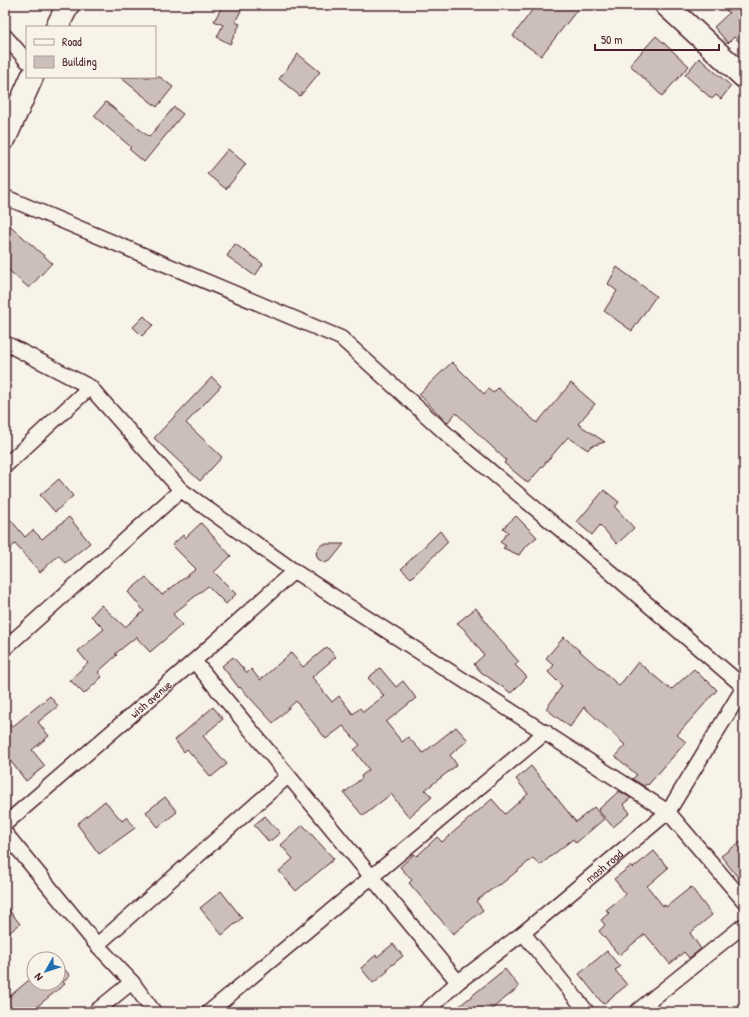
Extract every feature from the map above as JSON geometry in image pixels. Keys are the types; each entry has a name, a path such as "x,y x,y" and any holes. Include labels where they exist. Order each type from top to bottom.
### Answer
{"main road":[{"path":"58,26 68,5"},
{"path":"666,5 744,77"},
{"path":"5,138 32,78"}],"street":[{"path":"5,36 26,61"},
{"path":"5,197 341,338 451,438 568,535 744,687"},
{"path":"5,343 90,387 181,490 294,571 668,812 744,901"},
{"path":"5,466 90,387"},
{"path":"5,648 181,490"},
{"name":"wish avenue","path":"5,824 194,661 294,571"},
{"path":"194,661 458,982"},
{"name":"mash road","path":"425,1012 458,982 523,933 668,812 744,687"},
{"path":"209,1012 546,732"},
{"path":"97,944 288,776"},
{"path":"5,834 97,944 132,982 154,1012"},
{"path":"636,1012 744,925"},
{"path":"523,933 587,1012"},
{"path":"95,1012 132,982"}],"building":[{"path":"223,5 244,5 235,22 240,24 230,44 217,37 223,25 214,21"},
{"path":"536,5 581,5 541,56 513,36"},
{"path":"721,5 744,5 744,46 734,37 728,43 714,27 729,13"},
{"path":"656,36 689,66 662,96 630,65"},
{"path":"298,54 320,72 300,96 279,79"},
{"path":"699,58 731,86 721,99 716,95 712,99 685,75"},
{"path":"160,77 173,87 157,107 121,78"},
{"path":"106,102 149,137 174,107 183,114 144,162 129,149 131,147 94,116"},
{"path":"228,149 246,164 226,189 207,174"},
{"path":"5,221 52,263 29,288 5,267"},
{"path":"235,244 263,264 255,276 227,256"},
{"path":"617,267 656,296 632,331 604,311 617,291 608,284"},
{"path":"144,316 153,325 142,336 133,327"},
{"path":"452,362 484,394 488,389 493,393 498,388 537,423 571,383 595,404 578,424 605,442 591,446 588,450 568,437 528,483 504,463 506,460 456,413 447,423 419,394"},
{"path":"212,377 221,386 186,423 222,457 200,481 154,438"},
{"path":"59,479 73,496 55,512 40,495"},
{"path":"604,490 619,502 615,507 634,528 617,544 600,525 592,535 577,522"},
{"path":"5,513 25,537 33,530 42,539 69,517 90,543 65,563 59,555 40,572 15,544 5,553"},
{"path":"516,516 537,537 524,548 519,555 503,548 506,546 500,542 508,532 503,528"},
{"path":"201,523 231,556 214,572 236,594 226,604 208,586 173,614 182,625 150,652 136,637 115,654 117,655 98,672 102,677 84,694 70,680 88,663 78,651 104,629 91,616 101,605 125,627 144,611 128,592 146,577 162,595 196,569 172,545 183,535 185,538"},
{"path":"440,531 448,542 411,578 401,569"},
{"path":"323,544 344,544 331,560 325,563 318,559 316,553"},
{"path":"476,608 493,632 519,662 515,665 527,677 511,693 481,672 474,664 484,655 464,629 457,623"},
{"path":"564,637 619,686 638,662 670,689 672,689 694,669 717,690 677,735 686,742 648,785 647,784 644,786 632,779 637,775 615,756 625,745 584,707 570,727 546,709 562,686 548,672 554,665 546,658"},
{"path":"327,647 336,657 312,677 332,702 339,696 353,714 360,708 363,712 384,696 368,678 380,668 396,687 403,681 416,698 386,722 402,742 408,737 423,753 456,727 468,740 450,755 457,765 425,790 432,797 409,817 391,794 363,816 344,793 369,770 354,750 360,745 343,726 326,739 296,701 273,723 240,687 239,688 222,666 233,657 247,673 251,669 260,680 291,653 303,667"},
{"path":"50,696 58,706 38,722 49,736 32,750 45,766 26,781 5,754 5,718 12,727"},
{"path":"213,707 223,719 203,736 227,764 211,777 187,749 184,752 175,740"},
{"path":"531,766 576,822 594,807 604,819 576,843 573,839 540,865 533,858 500,885 499,884 476,901 483,910 453,934 409,883 412,880 400,867 414,854 417,856 437,837 442,842 492,799 505,814 528,794 516,779"},
{"path":"619,791 631,798 623,804 630,813 613,827 598,810"},
{"path":"165,797 177,812 158,827 146,812"},
{"path":"105,801 122,821 127,817 135,828 99,854 77,824"},
{"path":"265,816 280,833 269,842 254,825"},
{"path":"303,825 334,859 296,891 279,871 293,859 281,845"},
{"path":"744,839 744,885 721,856"},
{"path":"654,851 668,868 647,886 663,906 665,905 666,907 691,887 712,915 690,933 701,949 689,958 684,952 670,964 645,934 619,955 599,931 605,925 601,920 609,913 606,910 626,894 614,879 631,866 633,868"},
{"path":"221,891 242,918 222,935 200,908"},
{"path":"5,905 20,924 5,936"},
{"path":"393,944 403,956 373,983 361,968 376,955 377,957"},
{"path":"607,951 620,967 615,970 627,985 603,1004 579,974"},
{"path":"505,969 519,987 488,1012 452,1012"},
{"path":"66,971 70,976 66,979"},
{"path":"26,983 26,991 56,991 30,1012 5,1012 5,1000"}]}
